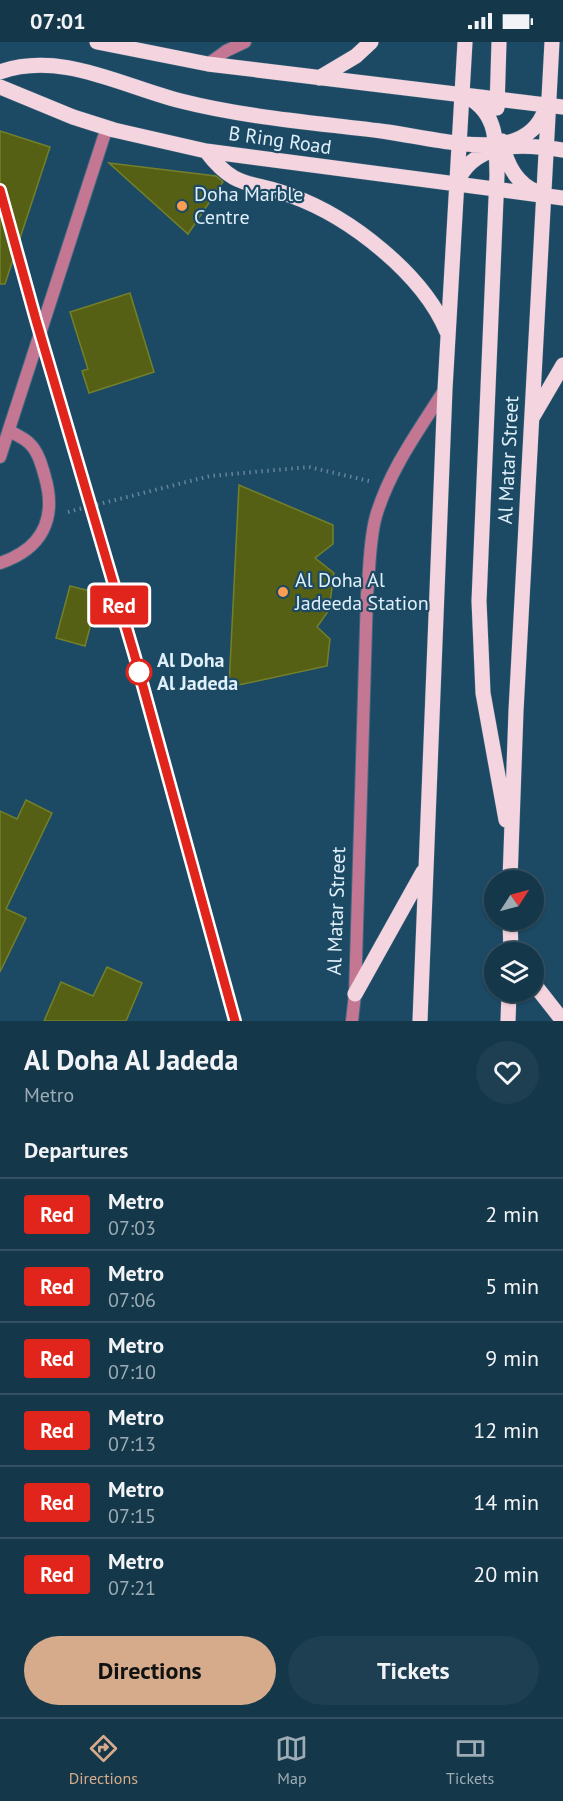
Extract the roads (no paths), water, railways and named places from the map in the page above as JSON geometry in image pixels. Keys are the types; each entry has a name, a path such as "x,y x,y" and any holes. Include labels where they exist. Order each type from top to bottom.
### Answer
{"main road":[{"path":"97,42 208,64 563,107"},
{"path":"319,78 356,56 370,42"},
{"name":"Al Matar Street","path":"420,1021 424,869 445,389 465,42"},
{"path":"499,42 497,99 499,147 479,601 483,693 510,845"},
{"name":"Al Matar Street","path":"510,870 531,420 552,42"},
{"path":"0,72 29,66 54,66 78,70 181,101 241,113 499,147 526,146 563,150"},
{"name":"B Ring Road","path":"0,87 53,109 107,127 206,151 563,198"},
{"path":"463,95 474,100 486,113 499,147 520,181 526,187 544,196"},
{"path":"456,184 470,162 531,132 541,121 547,105"},
{"path":"206,151 218,167 234,179 315,205 343,221 389,256 414,280 439,314 448,335"},
{"path":"531,420 563,365"},
{"path":"355,994 424,869"},
{"path":"544,997 563,1021"},
{"path":"508,1021 509,1002"}],"street":[{"path":"208,64 226,51 245,42"},
{"path":"0,457 107,127"},
{"name":"Al Matar Street","path":"352,1021 355,994 367,594 372,537 376,517 394,470 445,389"},
{"path":"0,563 30,548 43,534 49,517 49,498 41,462 30,444 10,431"}],"metro line":[{"name":"Red","path":"0,190 135,657 235,1021"}],"place":[{"name":"Doha Marble Centre","path":"182,206"},
{"name":"Al Doha Al Jadeeda Station","path":"283,592"},
{"name":"Al Doha Al Jadeda","path":"139,672"}]}
